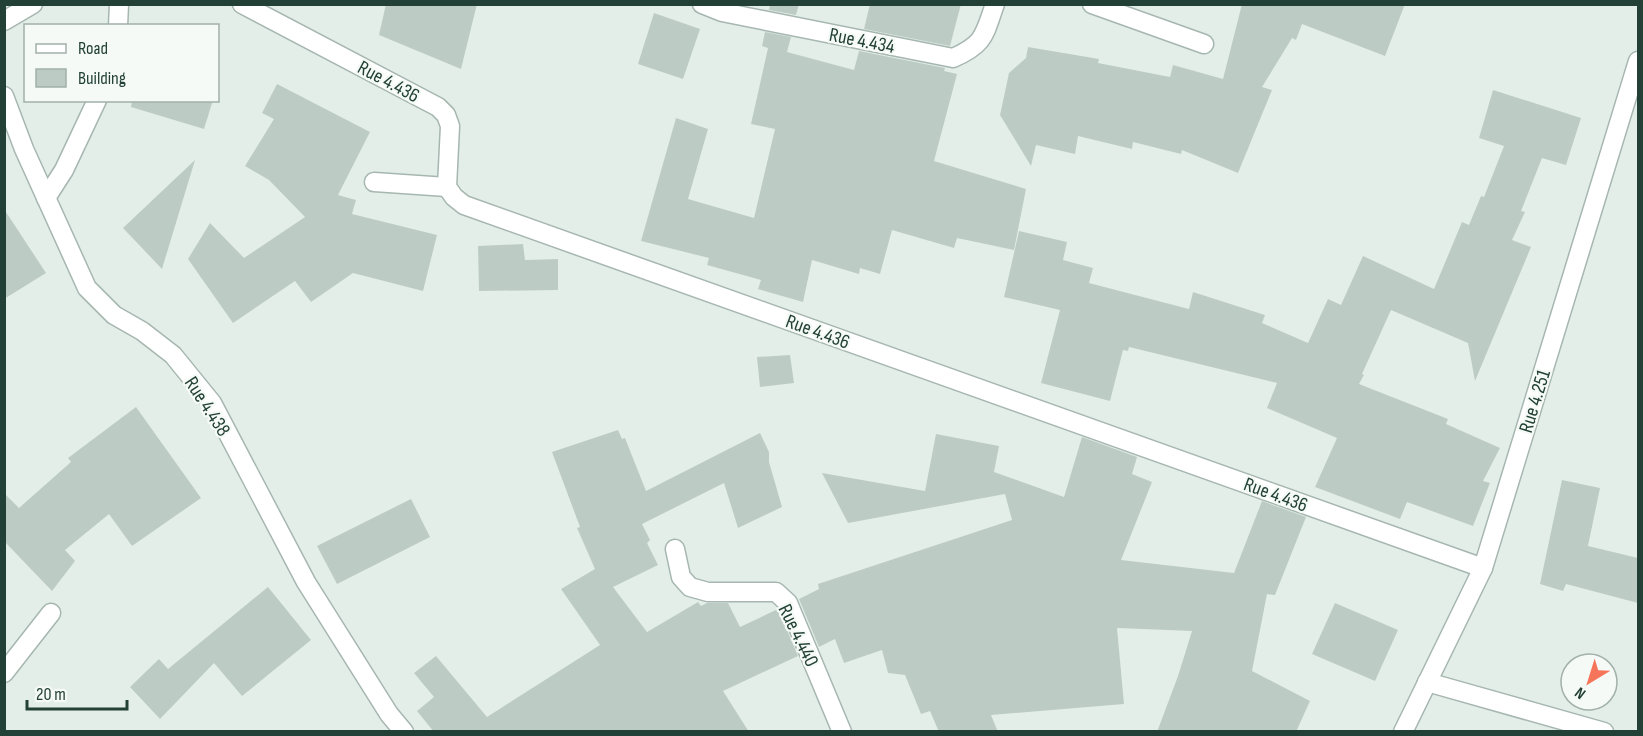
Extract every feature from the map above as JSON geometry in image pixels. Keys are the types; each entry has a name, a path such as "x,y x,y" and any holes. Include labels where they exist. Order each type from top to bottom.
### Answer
{"street":[{"path":"4,21 33,4"},
{"path":"118,24 119,4"},
{"name":"Rue 4.436","path":"242,4 438,107 446,115 450,126 447,187 464,205 1483,568"},
{"name":"Rue 4.434","path":"702,4 722,12 953,58 972,50 983,38 995,4"},
{"path":"1092,4 1204,44"},
{"name":"Rue 4.251","path":"1403,732 1483,568 1638,61"},
{"name":"Rue 4.438","path":"4,96 24,149 87,288 114,315 142,331 173,355 212,404 306,582 389,714 404,732"},
{"path":"46,198 64,170 96,102"},
{"path":"374,182 447,187"},
{"name":"Rue 4.440","path":"675,549 681,577 690,587 708,592 776,592 788,603 842,732"},
{"path":"4,673 51,613"},
{"path":"1427,682 1604,732"}],"building":[{"path":"386,4 477,4 461,69 379,35"},
{"path":"770,4 799,4 796,15 769,10"},
{"path":"870,4 961,4 950,46 864,29"},
{"path":"1242,4 1405,4 1385,56 1302,24 1296,40 1292,38 1262,87 1272,90 1238,173 1182,150 1181,154 1133,142 1132,149 1078,136 1075,154 1036,145 1031,166 1000,115 1009,73 1026,58 1028,47 1099,59 1098,63 1170,77 1173,65 1223,79"},
{"path":"654,13 700,29 683,79 638,64"},
{"path":"765,32 791,37 787,52 854,70 859,51 945,68 944,71 957,74 934,161 1026,189 1014,250 957,238 954,248 892,230 880,274 860,268 859,274 812,260 803,302 758,289 761,280 707,265 709,258 641,241 676,118 708,129 688,199 754,218 775,129 751,124 768,48 762,46"},
{"path":"277,84 370,132 338,195 356,200 352,214 437,235 423,291 353,273 311,302 295,281 233,323 188,259 210,223 244,258 305,217 269,180 245,166 274,119 262,113"},
{"path":"1493,90 1581,118 1566,165 1542,158 1521,211 1525,212 1512,240 1531,247 1475,381 1468,343 1391,310 1359,384 1448,419 1446,424 1500,448 1483,481 1490,483 1473,526 1407,502 1400,519 1315,487 1337,438 1267,408 1277,383 1129,347 1128,351 1123,350 1110,401 1041,383 1060,310 1004,297 1019,231 1067,242 1063,260 1093,268 1089,283 1189,309 1193,292 1265,315 1262,323 1308,343 1328,299 1341,305 1363,256 1434,289 1462,222 1469,225 1481,196 1484,197 1504,146 1479,138"},
{"path":"132,102 212,102 204,129 131,107"},
{"path":"195,160 162,269 123,228"},
{"path":"4,209 46,273 4,299"},
{"path":"523,244 525,260 558,259 558,290 479,291 478,246"},
{"path":"790,355 794,383 760,387 757,357"},
{"path":"136,407 201,498 132,546 109,514 65,550 75,561 52,591 4,541 4,493 19,508 71,462 68,458"},
{"path":"618,430 622,439 625,438 646,491 760,433 769,452 769,462 782,507 738,528 724,483 642,524 650,540 647,543 658,565 613,587 647,632 698,602 701,606 707,603 728,603 740,627 778,609 798,656 723,691 749,732 434,732 417,711 434,697 414,673 436,656 487,717 600,645 561,589 595,569 577,528 580,527 552,452"},
{"path":"936,434 999,446 994,472 1064,497 1082,437 1137,457 1132,474 1152,482 1121,560 1234,573 1262,501 1306,517 1275,595 1267,594 1252,671 1310,701 1296,732 1157,732 1192,631 1117,628 1124,704 991,715 998,732 939,732 930,711 921,714 905,675 888,673 882,650 844,663 835,639 819,647 799,599 819,589 818,584 1012,520 1005,494 848,523 822,473 925,491"},
{"path":"1562,480 1600,488 1588,546 1638,558 1638,603 1566,584 1563,591 1540,584"},
{"path":"411,499 430,537 337,584 317,546"},
{"path":"268,587 311,640 242,696 214,663 160,719 130,687 159,659 168,669"},
{"path":"1335,603 1398,630 1375,681 1312,654"}]}
